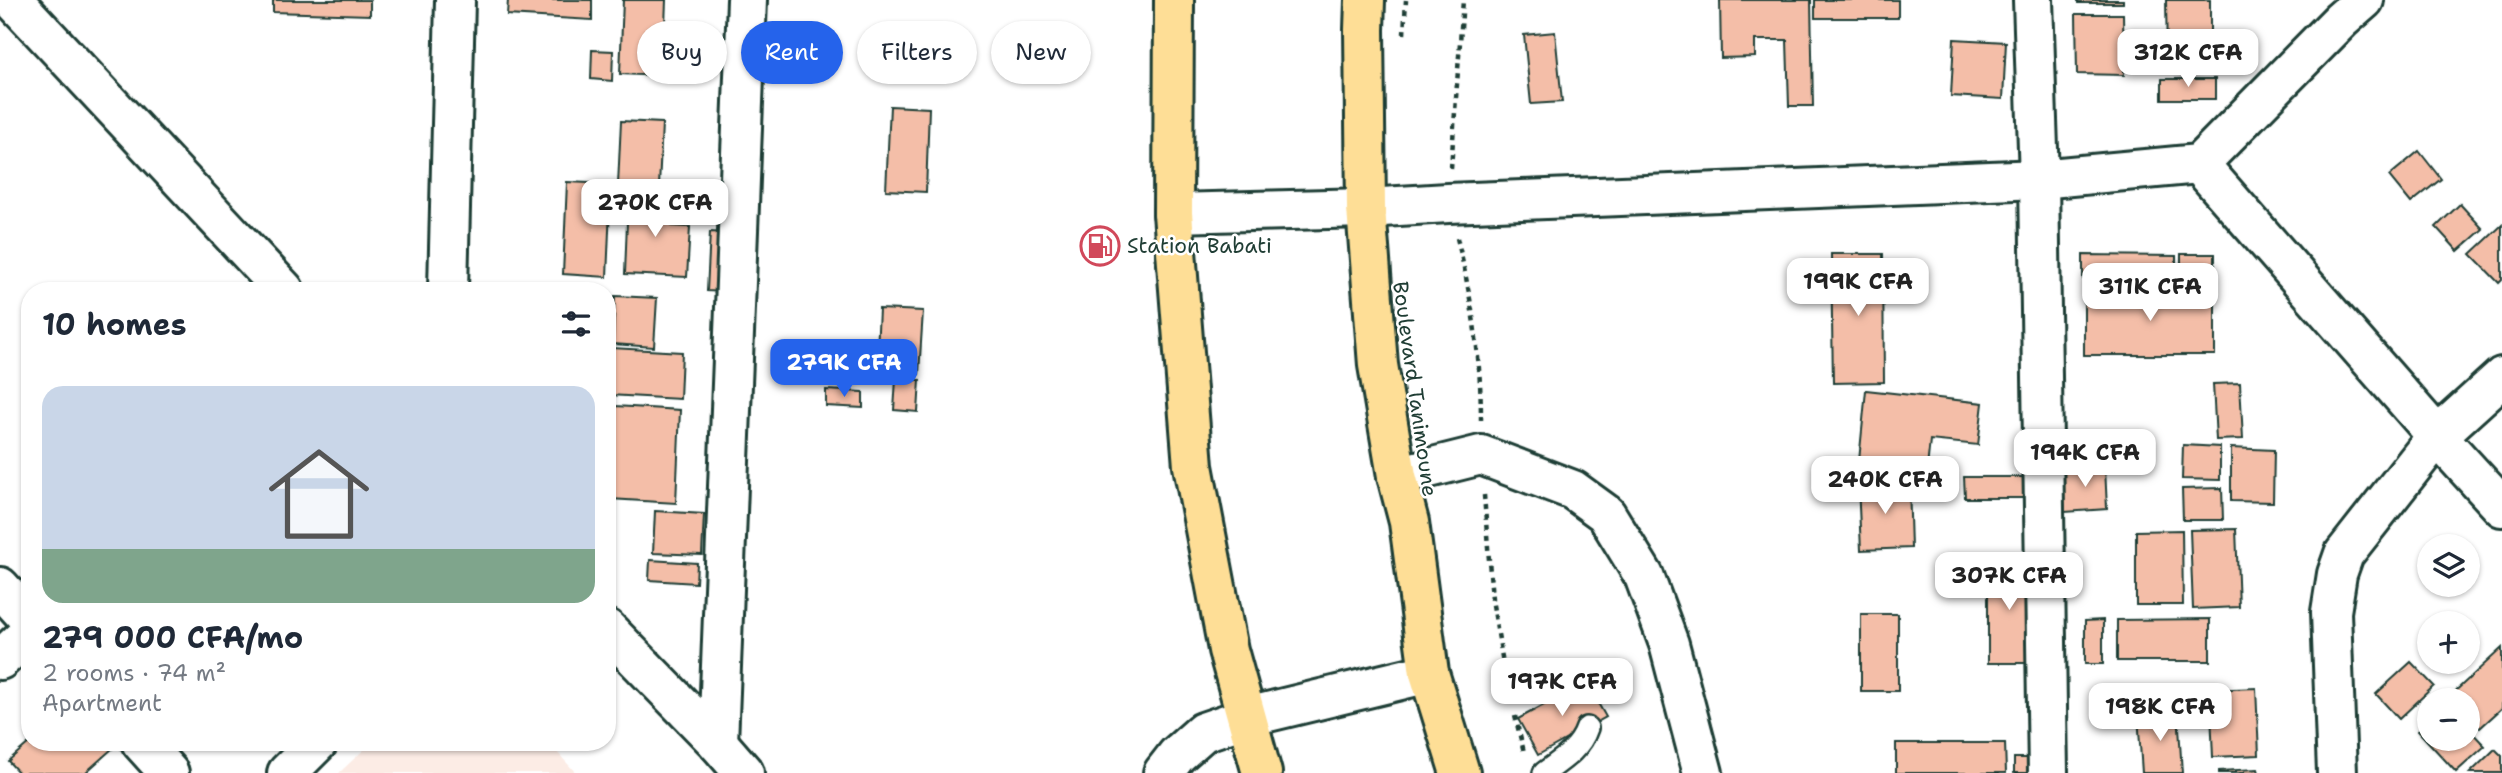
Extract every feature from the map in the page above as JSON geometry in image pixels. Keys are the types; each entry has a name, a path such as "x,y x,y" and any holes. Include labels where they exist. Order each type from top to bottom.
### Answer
{"main road":[{"path":"1174,0 1173,213 1193,467 1228,650 1262,773"},
{"name":"Boulevard Tanimoune","path":"1366,0 1366,208 1378,365 1397,476 1409,522 1429,673 1460,773"}],"street":[{"path":"13,0 277,282"},
{"path":"448,282 455,0"},
{"path":"718,743 747,0"},
{"path":"2033,0 2039,179 2048,773"},
{"path":"1173,213 1366,208 2039,179 2199,164 2348,7"},
{"path":"2199,164 2502,507"},
{"path":"2337,773 2331,612 2337,574 2344,554 2437,436 2502,377"},
{"path":"1397,476 1481,455 1573,490 1606,514 1644,576 1670,645 1703,773"},
{"path":"0,587 21,610"},
{"path":"616,638 744,773"},
{"path":"0,660 21,640"},
{"path":"1163,773 1177,755 1203,732 1247,717 1429,673"},
{"path":"149,751 169,773"},
{"path":"287,773 309,751"}],"lane":[{"path":"1508,690 1547,678 1560,683 1567,692"},
{"path":"1535,767 1576,748 1583,740 1587,728"}],"path":[{"path":"1404,40 1406,0"},
{"path":"1463,0 1448,203 1471,297 1481,373 1481,455 1492,600 1508,690 1535,767"}],"shaded area":[{"path":"362,751 556,751 576,773 339,773"}],"building":[{"path":"273,0 370,0 370,15 273,12"},
{"path":"508,0 592,0 592,20 507,15"},
{"path":"623,0 666,0 665,21 637,21 637,75 620,74"},
{"path":"1720,0 1811,0 1813,106 1789,106 1787,40 1755,40 1755,57 1721,58"},
{"path":"1815,0 1898,0 1898,18 1815,18"},
{"path":"2078,0 2123,0 2123,3 2078,3"},
{"path":"2166,0 2210,0 2210,57 2167,57"},
{"path":"2076,14 2123,14 2124,75 2077,74"},
{"path":"1555,32 1562,102 1531,104 1524,35"},
{"path":"1954,39 2006,42 2003,99 1951,96"},
{"path":"592,50 613,51 612,81 591,79"},
{"path":"2162,79 2215,79 2215,99 2162,99"},
{"path":"890,106 929,108 926,192 886,190"},
{"path":"621,121 662,123 659,187 618,185"},
{"path":"2419,151 2441,179 2411,203 2389,176"},
{"path":"567,182 611,184 607,277 563,274"},
{"path":"628,195 673,197 671,226 690,227 687,277 625,274"},
{"path":"2460,204 2483,229 2458,251 2436,227"},
{"path":"2502,225 2502,280 2499,283 2471,254"},
{"path":"710,232 727,233 724,292 707,291"},
{"path":"1831,254 1883,254 1884,382 1833,383"},
{"path":"2181,254 2215,254 2215,274 2181,274"},
{"path":"2083,255 2176,256 2176,278 2083,279"},
{"path":"2084,291 2215,291 2215,355 2084,355"},
{"path":"616,296 657,298 654,347 616,344"},
{"path":"879,309 923,311 919,374 876,372"},
{"path":"616,348 682,352 680,399 616,395"},
{"path":"896,379 920,380 918,412 894,410"},
{"path":"2240,383 2243,439 2216,440 2213,384"},
{"path":"826,390 863,392 863,408 826,406"},
{"path":"1866,390 1983,403 1978,445 1930,440 1927,468 1859,461"},
{"path":"616,406 680,410 676,503 616,499"},
{"path":"2183,445 2220,447 2220,480 2182,479"},
{"path":"2231,448 2274,450 2273,502 2231,501"},
{"path":"2105,467 2107,509 2065,512 2062,470"},
{"path":"1964,477 2029,477 2029,498 1965,498"},
{"path":"1909,483 1911,548 1861,550 1858,484"},
{"path":"2222,488 2223,520 2183,520 2182,489"},
{"path":"655,511 704,514 702,555 653,553"},
{"path":"2236,529 2239,607 2193,609 2190,530"},
{"path":"2182,530 2183,605 2136,605 2136,531"},
{"path":"650,560 697,563 696,583 649,580"},
{"path":"2030,560 2031,663 1988,663 1988,561"},
{"path":"1861,614 1898,614 1898,691 1861,691"},
{"path":"2210,619 2210,661 2117,661 2117,620"},
{"path":"2103,620 2103,664 2085,664 2085,621"},
{"path":"2502,648 2502,708 2480,728 2480,688 2459,688 2474,674 2480,674 2480,668"},
{"path":"2411,662 2417,668 2417,674 2422,674 2434,686 2417,688 2417,702 2399,719 2376,694"},
{"path":"1586,682 1606,717 1538,755 1518,719"},
{"path":"2256,688 2259,755 2213,757 2210,690"},
{"path":"2178,712 2182,773 2142,773 2138,715"},
{"path":"1896,743 2005,743 2006,773 1896,773"},
{"path":"2495,749 2502,756 2502,773 2470,773"},
{"path":"21,750 110,751 85,773 19,773 8,761"},
{"path":"2437,751 2479,751 2456,772"},
{"path":"2014,758 2034,758 2034,773 2014,773"},
{"path":"2258,769 2259,773 2219,773 2219,771"}],"place":[{"name":"Station Babati","path":"1100,246"}]}
